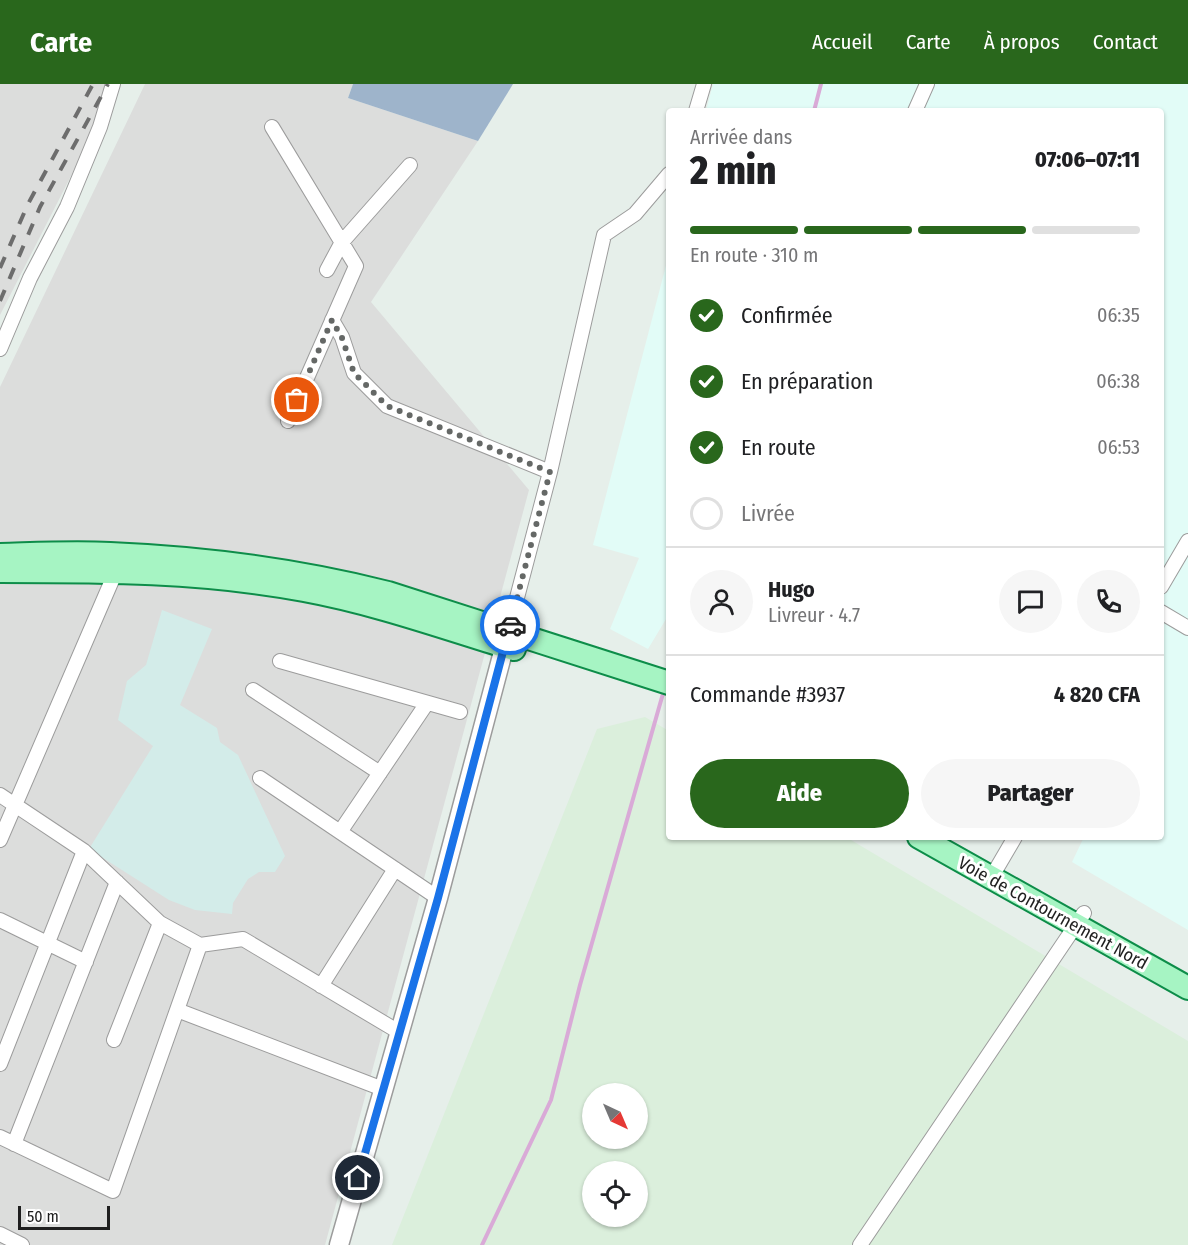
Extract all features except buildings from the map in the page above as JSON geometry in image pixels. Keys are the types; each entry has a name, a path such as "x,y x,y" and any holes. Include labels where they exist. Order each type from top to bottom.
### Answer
{"main road":[{"path":"0,555 108,554 238,564 341,581 388,592 507,639"},
{"path":"0,571 161,572 304,590 507,639 662,688"},
{"name":"Voie de Contournement Nord","path":"926,840 995,871 1081,920 1188,988"},
{"name":"Voie de Contournement Nord","path":"954,840 995,871"},
{"name":"Voie de Contournement Nord","path":"1081,920 1188,970"}],"street":[{"path":"0,349 30,278 75,189 100,127 113,84"},
{"path":"697,108 704,84"},
{"path":"916,108 927,84"},
{"path":"272,127 356,266 288,421"},
{"path":"327,270 342,242 410,165"},
{"path":"339,1245 438,898 507,639 550,472 604,235 635,214 666,178"},
{"path":"332,320 342,338 354,373 387,406 550,472"},
{"path":"1164,582 1188,541"},
{"path":"0,840 116,571"},
{"path":"1164,614 1188,628"},
{"path":"280,661 460,712"},
{"path":"253,690 380,773"},
{"path":"339,832 427,703"},
{"path":"260,778 438,898"},
{"path":"1,793 15,805 84,851 160,923 200,945 243,939 399,1032"},
{"path":"995,871 1013,840"},
{"path":"0,1064 84,851"},
{"path":"321,986 395,869"},
{"path":"14,1144 117,882"},
{"path":"0,920 86,962"},
{"path":"860,1245 1081,920"},
{"path":"114,1040 160,923"},
{"path":"0,1137 112,1191 200,945"},
{"path":"177,1010 383,1089"},
{"path":"0,1234 22,1245"}],"shaded area":[{"path":"0,84 118,84 0,315"},
{"path":"145,84 353,84 348,98 478,141 371,302 529,490 325,1245 0,1245 0,387"},
{"path":"353,84 513,84 478,141 348,98"},
{"path":"713,84 1188,84 1188,930 1072,862 1083,840 1164,840 1164,108 707,108"},
{"path":"666,265 666,619 648,649 610,629 639,558 593,545"},
{"path":"162,610 212,629 180,705 217,728 220,742 238,755 285,856 275,872 259,872 248,879 233,903 232,914 195,910 169,900 89,849 153,746 118,720 127,681 146,665"},
{"path":"645,717 666,729 666,840 851,840 1188,1041 1188,1245 392,1245 597,729"}],"waterway":[{"path":"815,108 821,84"},
{"path":"482,1245 551,1100 580,985 664,690"}],"railway":[{"path":"0,268 28,204 93,84"},
{"path":"0,301 40,207 108,84"}],"way so far":[{"path":"297,400 332,320 342,338 354,373 387,406 550,472 510,625"}],"route":[{"path":"358,1178 438,898 510,625"}]}
